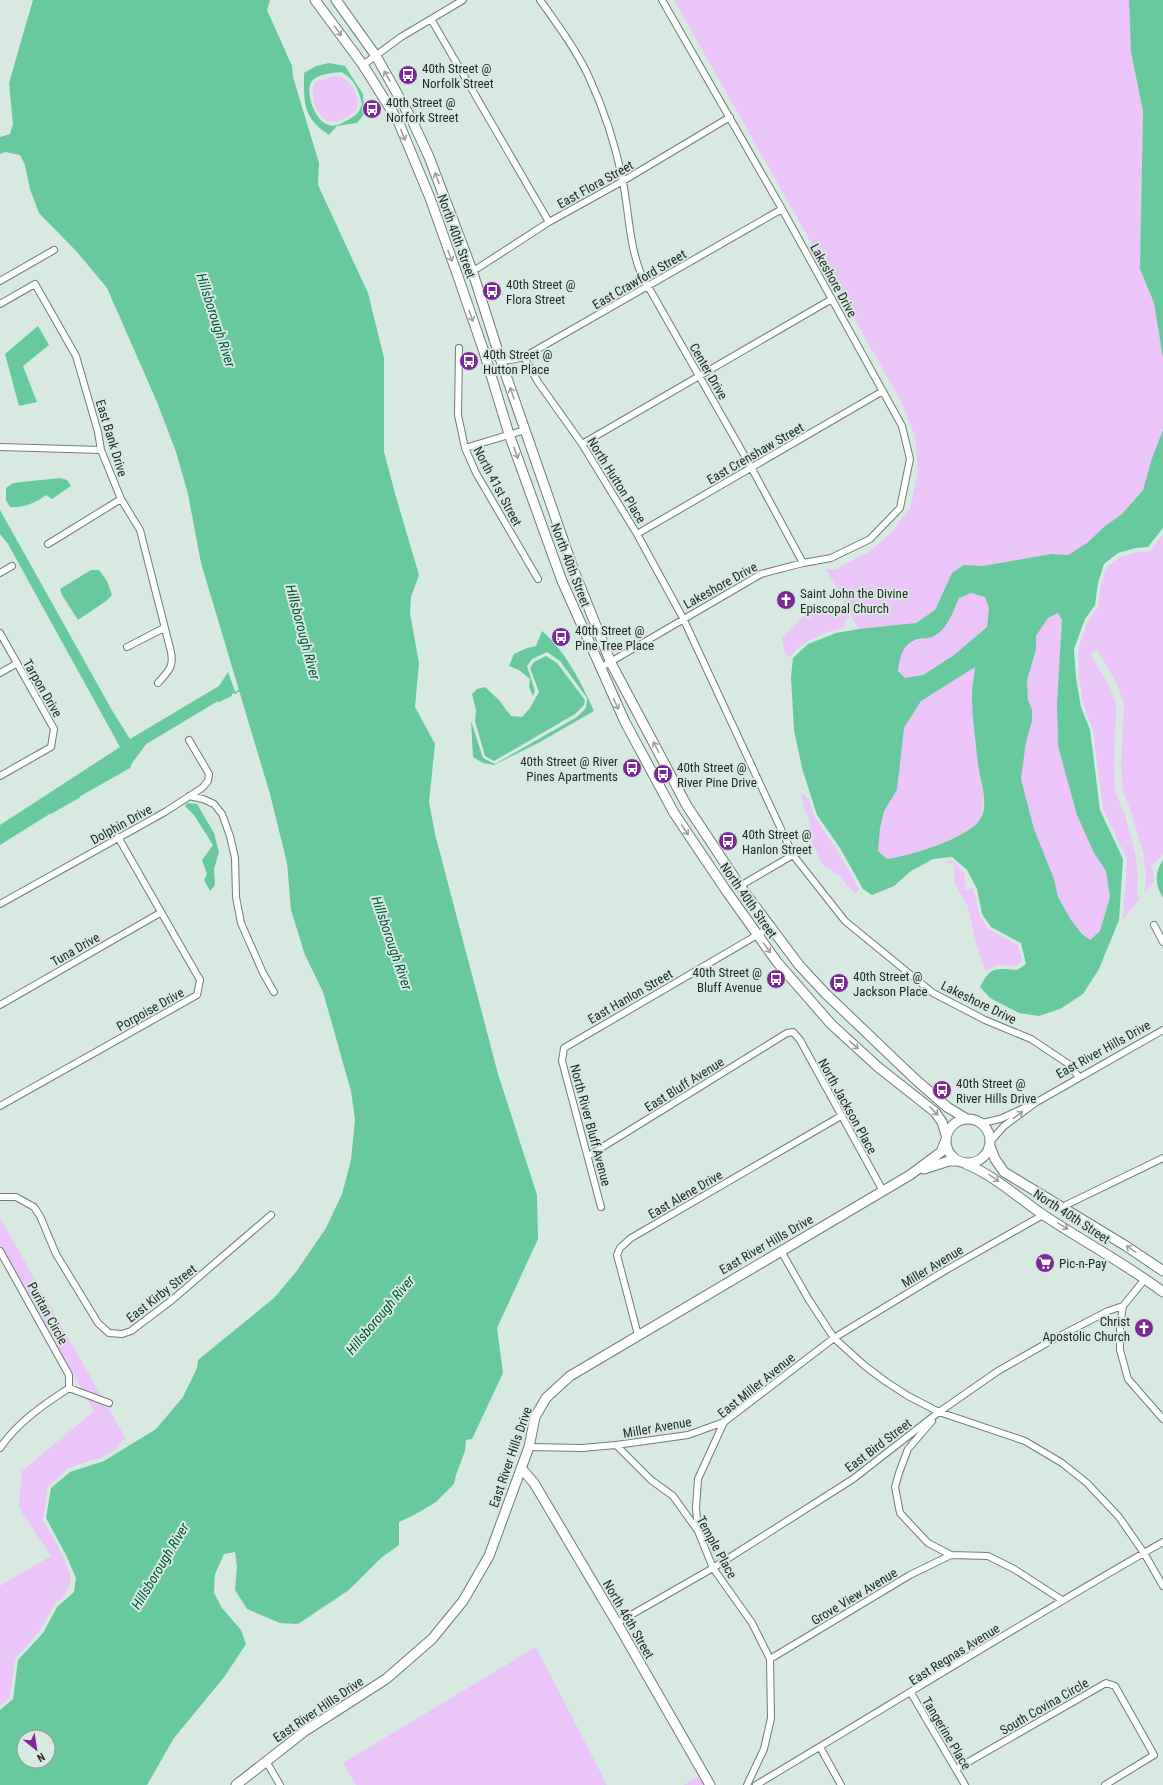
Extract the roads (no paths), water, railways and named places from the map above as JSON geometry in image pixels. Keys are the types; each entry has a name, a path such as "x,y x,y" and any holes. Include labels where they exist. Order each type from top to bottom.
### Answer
{"main road":[{"name":"North 40th Street","path":"315,0 362,65 398,121 430,198 483,349 509,434 562,581 625,722 674,813 777,962 831,1024 878,1067 935,1112 942,1122 946,1138"},
{"name":"North 40th Street","path":"336,0 376,56 412,120 429,157 472,270 501,361 574,571 612,662 687,806 740,886 799,965 825,993 914,1079 947,1107 967,1119"},
{"path":"674,813 687,806"},
{"path":"967,1119 973,1119 982,1124 989,1134 990,1144 986,1154 981,1159 974,1163 962,1163 948,1153 946,1138 955,1123 967,1119"},
{"name":"East River Hills Drive","path":"236,1785 305,1731 386,1679 432,1639 463,1601 489,1556 529,1447 535,1417 546,1398 570,1376 910,1175 941,1152 946,1138"},
{"name":"North 40th Street","path":"990,1144 995,1160 1004,1172 1126,1246 1163,1271"},
{"name":"East River Hills Drive","path":"910,1175 948,1161 962,1163"},
{"name":"North 40th Street","path":"962,1163 990,1176 1043,1215 1145,1279 1163,1292"},
{"name":"North 46th Street","path":"522,1468 534,1483 617,1623 710,1785"}],"street":[{"path":"362,65 401,37 463,0"},
{"name":"Center Drive","path":"540,0 571,44 588,74 603,114 623,181 635,260 648,287 751,467 803,563"},
{"name":"Lakeshore Drive","path":"662,0 730,117 884,391 902,426 910,459 900,508 870,539 831,558 803,563 761,574 683,618 793,855 845,921 933,993 985,1020 1030,1039 1067,1064 1079,1077"},
{"path":"431,19 549,222"},
{"name":"East Flora Street","path":"472,270 478,268 549,222 623,181 730,117"},
{"name":"East Crawford Street","path":"501,361 511,361 524,357 782,209"},
{"path":"0,281 54,250"},
{"name":"East Bank Drive","path":"0,304 35,284 76,356 98,432 101,450 121,499 140,530 173,663 170,670 158,683"},
{"path":"582,444 832,299"},
{"name":"North 41st Street","path":"459,348 458,415 465,448 476,473 538,579"},
{"path":"483,349 501,361"},
{"name":"North Hutton Place","path":"524,357 538,382 582,444 637,534 683,618"},
{"name":"East Crenshaw Street","path":"637,534 884,391"},
{"path":"465,448 525,430"},
{"path":"0,447 101,450"},
{"path":"48,544 121,499"},
{"path":"0,573 12,566"},
{"path":"600,668 683,618"},
{"path":"127,647 164,628"},
{"name":"Tarpon Drive","path":"0,633 16,664 54,729 51,747 0,776"},
{"path":"0,673 16,664"},
{"name":"Dolphin Drive","path":"0,904 165,812 205,785 208,782 209,774 189,740"},
{"path":"189,796 203,799 214,804 222,814 230,836 235,858 236,897 241,923 263,973 274,992"},
{"name":"Porpoise Drive","path":"0,1106 196,995 200,980 160,913 118,837"},
{"path":"740,886 793,855"},
{"name":"Tuna Drive","path":"0,1005 160,913"},
{"path":"1154,925 1163,942"},
{"name":"East Hanlon Street","path":"564,1048 771,927"},
{"name":"East River Hills Drive","path":"990,1144 1004,1126 1035,1103 1163,1030"},
{"name":"North Jackson Place","path":"793,1032 800,1040 883,1191"},
{"name":"East Bluff Avenue","path":"588,1156 787,1033 793,1032"},
{"name":"North River Bluff Avenue","path":"564,1048 562,1061 601,1207"},
{"name":"East River Hills Drive","path":"982,1124 1000,1119 1035,1103"},
{"name":"East Alene Drive","path":"638,1335 617,1255 620,1248 631,1238 841,1116"},
{"path":"1062,1207 1163,1158"},
{"name":"East Kirby Street","path":"0,1197 16,1197 34,1207 40,1216 60,1260 98,1323 109,1333 122,1334 131,1331 172,1300 271,1215"},
{"name":"Miller Avenue","path":"834,1338 946,1270 1043,1215"},
{"name":"Puritan Circle","path":"0,1251 70,1375 69,1388"},
{"path":"780,1251 809,1300 834,1338 885,1381 908,1396 939,1412 1024,1441 1062,1463 1087,1483 1114,1512 1144,1553 1163,1586"},
{"path":"1145,1279 1124,1306 1120,1325 1120,1350 1128,1379 1163,1418"},
{"name":"East Bird Street","path":"617,1623 714,1568 853,1479 939,1412 998,1372 1054,1339 1108,1311 1124,1306"},
{"name":"East Miller Avenue","path":"698,1531 696,1508 698,1479 724,1422 834,1338"},
{"path":"0,1448 8,1437 38,1408 69,1388 109,1403"},
{"path":"939,1412 908,1449 896,1487 900,1513 928,1543 951,1555 988,1556 1014,1569 1062,1600"},
{"name":"Miller Avenue","path":"616,1445 688,1435 724,1422"},
{"path":"529,1447 582,1448 616,1445"},
{"name":"Temple Place","path":"616,1445 651,1480 673,1496 698,1531 714,1568 752,1623 770,1659 771,1718 764,1748 747,1785"},
{"name":"East Regnas Avenue","path":"756,1785 911,1693 1062,1600 1163,1542"},
{"name":"Grove View Avenue","path":"770,1659 910,1575 951,1555"},
{"name":"South Covina Circle","path":"956,1769 1106,1683 1115,1686 1132,1713 1154,1755 1105,1785"},
{"name":"Tangerine Place","path":"911,1693 965,1785"},
{"path":"820,1747 841,1785"},
{"path":"266,1761 280,1785"}],"water":[{"name":"Hillsborough River","path":"33,0 270,0 267,10 292,66 293,77 319,163 318,185 368,293 384,358 384,452 419,575 411,597 410,613 419,663 415,707 435,744 429,802 435,834 498,1074 537,1195 538,1239 497,1328 503,1373 472,1439 466,1440 465,1451 454,1484 436,1502 399,1522 399,1545 381,1558 349,1590 298,1624 280,1623 247,1609 235,1590 237,1567 235,1552 224,1554 215,1574 214,1593 222,1608 241,1630 246,1644 225,1676 174,1738 147,1785 0,1785 0,1710 13,1699 18,1660 43,1633 57,1607 74,1592 76,1578 66,1555 46,1518 51,1488 70,1472 104,1461 156,1429 183,1397 197,1368 198,1360 274,1298 296,1272 326,1228 342,1194 351,1160 355,1120 351,1091 323,992 305,955 291,910 287,863 270,794 201,563 188,494 176,452 157,402 107,288 77,252 39,213 30,189 25,165 20,155 6,152 0,154 0,137 10,134 13,124 9,83"},
{"path":"1129,0 1163,0 1163,358 1154,303 1140,269 1143,111 1131,52"},
{"path":"329,63 345,66 363,94 364,114 357,123 337,126 329,135 314,122 306,108 304,73 316,66","holes":["341,72 353,81 362,104 358,113 346,121 338,125 329,125 324,123 319,118 312,106 309,92 310,86 314,79 322,75"]},
{"path":"38,326 49,345 23,366 37,402 19,406 5,354"},
{"path":"1163,430 1163,528 1148,547 1136,548 1118,553 1104,564 1098,583 1095,605 1085,619 1074,649 1076,678 1081,707 1090,730 1100,810 1123,859 1119,920 1099,969 1083,994 1060,1009 1039,1016 1019,1013 990,998 980,987 990,972 994,970 1017,970 1026,964 1021,943 991,927 982,914 977,889 967,870 952,857 933,859 911,871 894,886 872,895 863,889 840,848 817,815 802,768 794,730 791,677 793,658 808,644 836,633 916,623 935,610 952,573 964,565 983,566 1051,554 1068,555 1087,543 1104,527 1122,514 1143,490 1152,458","holes":["971,593 985,597 989,608 987,627 954,655 923,675 905,678 898,671 901,656 908,644 918,639 930,638 939,633 950,619 959,598","1058,613 1062,620 1057,703 1058,746 1077,815 1094,853 1106,871 1110,897 1100,931 1090,940 1082,934 1071,920 1058,897 1054,879 1034,829 1021,779 1026,742 1032,721 1032,710 1028,700 1027,680 1036,650 1036,636 1048,618","975,667 972,705 978,764 984,798 983,812 981,818 975,825 952,839 924,850 887,859 878,851 880,828 884,811 897,790 904,728 921,701"]},
{"path":"60,478 67,480 71,486 52,499 46,495 20,507 10,507 6,500 6,488 13,483"},
{"path":"0,510 113,712 130,739 219,686 228,672 236,694 234,693 223,698 143,746 134,758 130,768 56,810 0,845 0,825 120,747 8,544 0,534"},
{"path":"91,570 99,570 107,581 112,595 106,601 78,620 62,595 60,589"},
{"path":"542,631 551,639 566,658 584,689 594,711 540,742 494,765 483,763 473,757 471,721 483,758 495,764 577,717 586,708 587,698 560,661 547,652 532,659 527,666 535,691 533,696 529,687 530,679 519,670 509,666 514,654 536,646"},
{"path":"546,656 557,663 585,700 584,705 575,714 494,761 485,756 475,721 476,710 472,694 477,689 485,687 499,700 511,716 522,717 530,708 539,692 530,668 534,662"},
{"path":"187,803 197,804 214,833 219,852 214,869 215,885 210,891 204,880 207,874 202,860 213,845 194,815 185,806"},
{"path":"1163,860 1163,898 1157,884 1157,874"}],"waterway":[{"path":"235,693 240,690"},
{"path":"219,701 231,695"},
{"path":"131,763 145,744"},
{"path":"51,813 79,797"}],"place":[{"name":"40th Street @ Norfolk Street","path":"408,75"},
{"name":"40th Street @ Norfork Street","path":"372,109"},
{"name":"40th Street @ Flora Street","path":"492,291"},
{"name":"40th Street @ Hutton Place","path":"469,361"},
{"name":"Saint John the Divine Episcopal Church","path":"786,600"},
{"name":"40th Street @ Pine Tree Place","path":"561,637"},
{"name":"40th Street @ River Pines Apartments","path":"632,768"},
{"name":"40th Street @ River Pine Drive","path":"663,774"},
{"name":"40th Street @ Hanlon Street","path":"728,841"},
{"name":"40th Street @ Bluff Avenue","path":"776,979"},
{"name":"40th Street @ Jackson Place","path":"839,983"},
{"name":"40th Street @ River Hills Drive","path":"942,1090"},
{"name":"Pic-n-Pay","path":"1045,1263"},
{"name":"Christ Apostolic Church","path":"1144,1328"}]}
